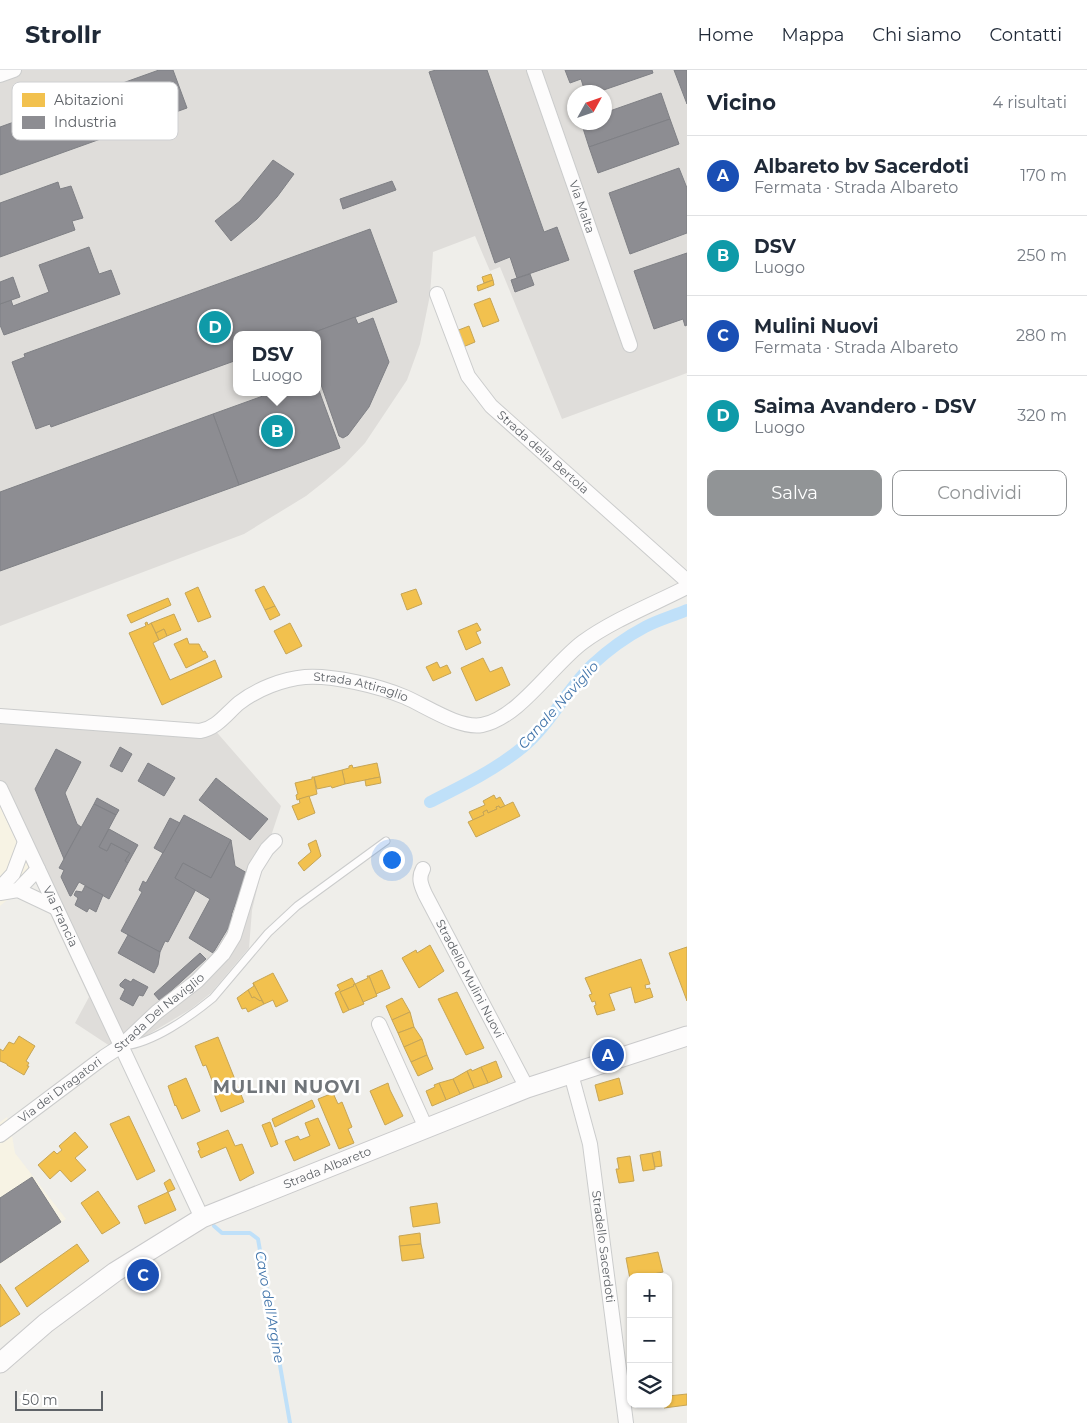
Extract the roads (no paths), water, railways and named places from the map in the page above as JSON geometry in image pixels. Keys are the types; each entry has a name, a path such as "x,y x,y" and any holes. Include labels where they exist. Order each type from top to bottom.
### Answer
{"street":[{"path":"0,75 14,70"},
{"name":"Via Malta","path":"534,70 630,345"},
{"name":"Strada della Bertola","path":"437,294 468,376 491,406 687,581"},
{"name":"Strada Attiraglio","path":"0,716 200,731 213,727 240,703 257,692 275,684 305,677 332,678 364,685 402,696 462,723 482,725 500,718 516,706 574,650 592,636 687,587"},
{"name":"Via Francia","path":"0,788 121,1046"},
{"name":"Strada Del Naviglio","path":"202,1218 121,1046 157,1012 197,981 223,954 234,936 255,868 267,849 275,841"},
{"path":"0,888 13,874 25,842"},
{"name":"Stradello Mulini Nuovi","path":"422,868 420,876 425,894 527,1088"},
{"path":"13,874 38,869"},
{"path":"18,890 38,869"},
{"path":"0,893 18,890 56,908"},
{"path":"379,1024 426,1128"},
{"name":"Strada Albareto","path":"0,1363 46,1323 115,1272 202,1218 527,1088 687,1036"},
{"name":"Via dei Dragatori","path":"0,1135 121,1046"},
{"name":"Stradello Sacerdoti","path":"571,1074 590,1144 626,1423"}],"lane":[{"path":"121,1046 136,1045 147,1040 213,998 268,933 297,906 386,841"}],"waterway":[{"name":"Canale Naviglio","path":"430,802 490,770 523,747 542,728 574,685 610,649 645,627 687,610"},
{"name":"Cavo dell'Argine","path":"214,1226 222,1233 250,1233 258,1239 290,1423"}],"place":[{"name":"Saima Avandero - DSV","path":"215,327"},
{"name":"DSV","path":"277,431"},
{"name":"Albareto bv Sacerdoti","path":"608,1055"},
{"name":"Mulini Nuovi","path":"143,1275"}],"district":[{"name":"MULINI NUOVI","path":"287,1087"}]}
